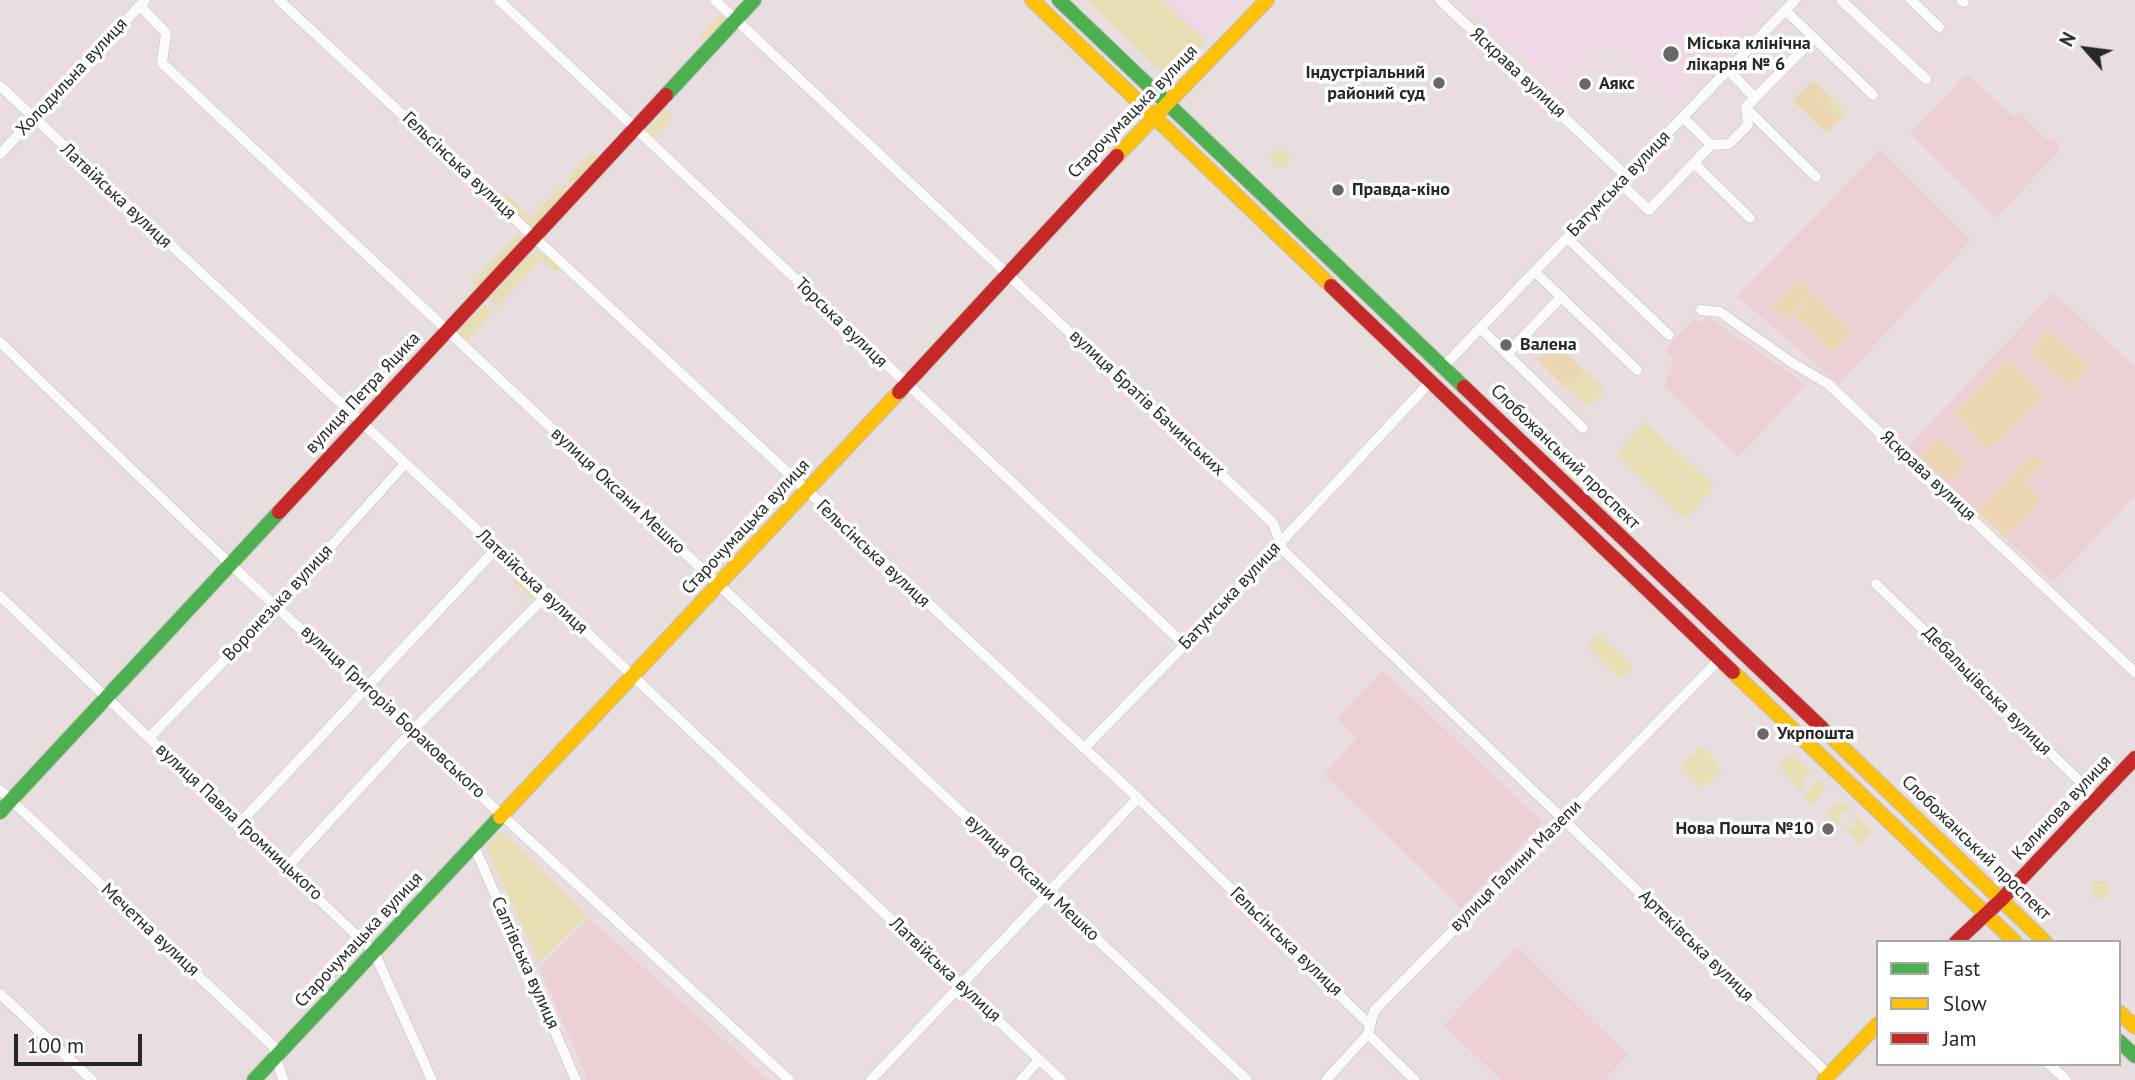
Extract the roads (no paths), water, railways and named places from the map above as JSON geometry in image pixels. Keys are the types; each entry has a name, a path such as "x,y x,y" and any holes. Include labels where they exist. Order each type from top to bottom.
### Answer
{"main road":[{"name":"вулиця Петра Яцика","path":"0,812 6,795 108,697 754,0"},
{"path":"1032,0 2013,940"},
{"name":"Слобожанський проспект","path":"1059,0 1724,637 1795,700 2043,940"},
{"name":"Старочумацька вулиця","path":"254,1080 1154,117 1267,0"},
{"name":"Калинова вулиця","path":"1958,940 1984,912 2001,900 2135,758"},
{"path":"2121,1014 2135,1027"},
{"path":"1826,1078 1876,1026"},
{"path":"2121,1043 2135,1056"}],"street":[{"name":"Гельсінська вулиця","path":"279,0 805,492 1138,798 1369,1030 1415,1080"},
{"name":"Торська вулиця","path":"499,0 1185,645"},
{"name":"вулиця Братів Бачинських","path":"715,0 1273,523 1282,541 1283,550 1561,820"},
{"name":"Яскрава вулиця","path":"1440,0 1623,180 1649,210 1695,163"},
{"name":"Батумська вулиця","path":"1443,367 1795,0"},
{"path":"1841,0 1926,79"},
{"path":"1911,0 1939,27"},
{"name":"Холодильна вулиця","path":"0,154 142,3"},
{"name":"вулиця Оксани Мешко","path":"142,3 166,33 163,63 446,332 719,584 1247,1080"},
{"path":"1785,10 1872,95"},
{"path":"1746,107 1813,39"},
{"path":"1728,70 1755,98"},
{"name":"Латвійська вулиця","path":"0,86 404,465 547,595 1061,1080"},
{"path":"1746,107 1748,125 1730,144 1711,145 1695,163 1750,218"},
{"path":"1746,107 1816,177"},
{"path":"1683,117 1711,145"},
{"path":"1567,238 1669,335"},
{"path":"1535,272 1637,370"},
{"path":"1507,354 1561,297"},
{"name":"Яскрава вулиця","path":"1700,310 1720,312 1791,362 1828,384 2135,672"},
{"path":"1480,328 1583,428"},
{"name":"вулиця Григорія Бораковського","path":"0,342 231,565 278,605 789,1080"},
{"name":"Батумська вулиця","path":"1084,748 1185,645 1431,381"},
{"name":"Воронезька вулиця","path":"149,738 278,605 404,465"},
{"path":"241,822 365,686 496,549"},
{"name":"Дебальцівська вулиця","path":"1876,584 2097,799"},
{"path":"288,866 413,730 547,595"},
{"name":"вулиця Павла Громницького","path":"0,596 288,866 374,951 432,1080"},
{"name":"вулиця Галини Мазепи","path":"1326,1080 1369,1030 1374,1011 1719,660"},
{"name":"Мечетна вулиця","path":"6,795 273,1046 283,1080"},
{"path":"872,1080 1138,798"},
{"name":"Артеківська вулиця","path":"1561,820 1600,853 1826,1078"},
{"name":"Салтівська вулиця","path":"474,846 576,1080"},
{"path":"0,994 92,1080"},
{"path":"1021,1080 1039,1060"},
{"path":"2051,1066 2066,1080"}],"place":[{"name":"Міська клінічна лікарня № 6","path":"1671,54"},
{"name":"Індустріальний районий суд","path":"1439,83"},
{"name":"Аякс","path":"1585,84"},
{"name":"Правда-кіно","path":"1338,190"},
{"name":"Валена","path":"1506,345"},
{"name":"Укрпошта","path":"1763,734"},
{"name":"Нова Пошта №10","path":"1828,829"}]}
